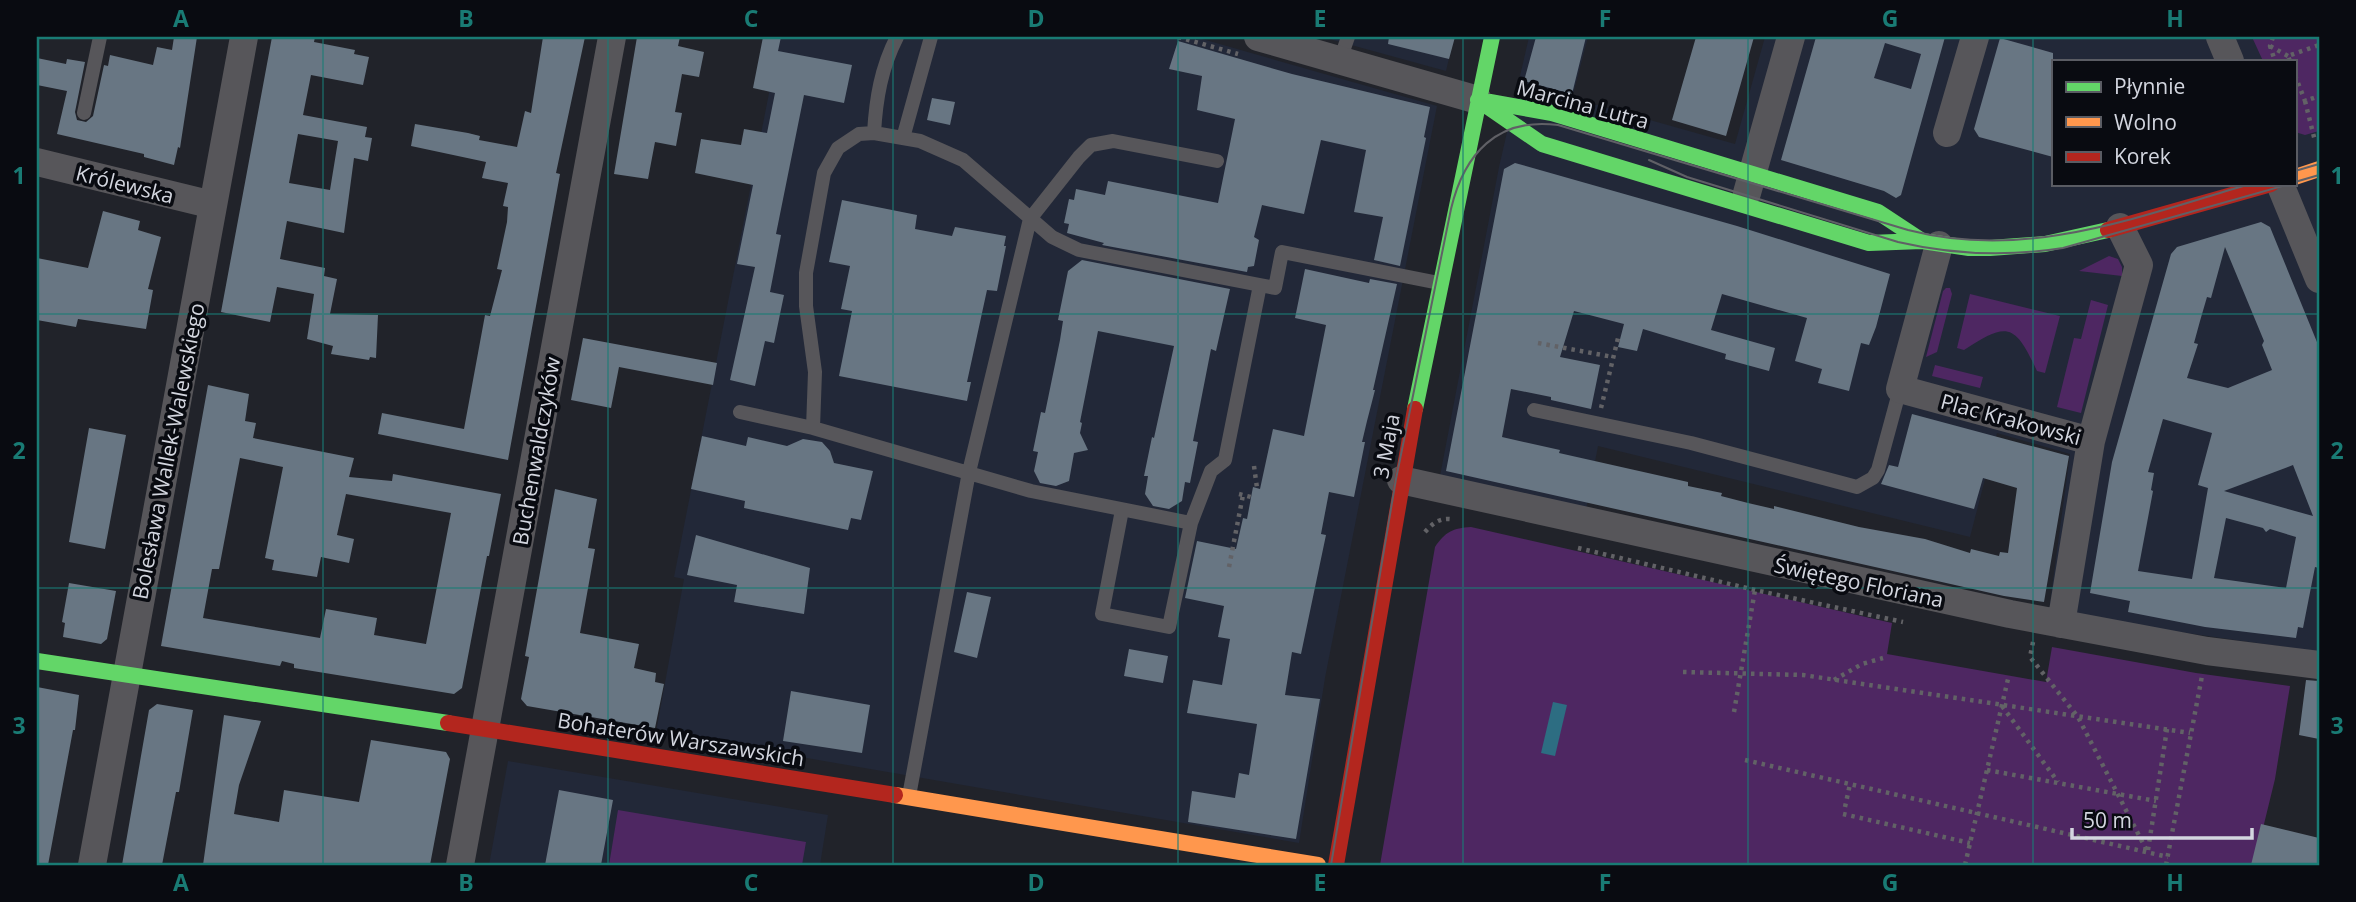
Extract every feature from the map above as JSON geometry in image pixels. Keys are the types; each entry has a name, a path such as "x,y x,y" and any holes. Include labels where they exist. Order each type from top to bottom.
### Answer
{"street":[{"name":"Bolesława Wallek-Walewskiego","path":"92,865 244,37"},
{"name":"Buchenwaldczyków","path":"460,865 612,37"},
{"name":"3 Maja","path":"1336,865 1401,480 1492,37"},
{"path":"1744,205 1791,37"},
{"path":"1947,133 1975,37"},
{"path":"2220,37 2230,60"},
{"path":"1266,38 1344,48 1478,100"},
{"name":"Marcina Lutra","path":"1478,100 1552,113 1878,212 1931,243"},
{"name":"Marcina Lutra","path":"1478,100 1542,144 1869,243 1931,243 1980,248 2062,242 2264,186"},
{"name":"Królewska","path":"37,162 213,205"},
{"path":"2296,177 2319,169"},
{"path":"2281,186 2319,279"},
{"name":"Plac Krakowski","path":"1900,389 2091,441 2139,265 2120,227"},
{"path":"1900,389 1931,243"},
{"path":"2049,622 2091,441"},
{"name":"Świętego Floriana","path":"1401,480 2049,622 2207,651 2319,665"},
{"name":"Bohaterów Warszawskich","path":"37,661 485,728 1318,865"}],"lane":[{"path":"84,113 100,37"},
{"path":"874,133 876,100 886,58 897,37"},
{"path":"903,138 931,37"},
{"path":"813,428 815,372 806,306 806,273 824,173 838,148 859,134 874,133 919,141 963,160 1052,237 1079,250 1275,288 1282,252 1440,283"},
{"path":"909,798 968,472 1030,219 1091,145 1112,141 1217,161"},
{"path":"1122,510 1102,614 1169,627 1191,523 1211,471 1224,460 1260,285"},
{"path":"1534,410 1749,457 1857,487 1873,478 1878,470 1900,389"},
{"path":"740,412 813,428 1031,491 1191,523"}],"path":[{"path":"2273,37 2270,46 2275,60"},
{"path":"2270,46 2289,59 2319,45"},
{"path":"2296,78 2315,141"},
{"path":"2305,101 2319,96"},
{"path":"1598,423 1619,334"},
{"path":"1538,343 1613,357"},
{"path":"1254,466 1256,488"},
{"path":"1229,567 1241,495 1251,497"},
{"path":"1424,533 1432,524 1444,519 1457,519"},
{"path":"1565,545 1903,622"},
{"path":"1734,712 1755,590"},
{"path":"2049,622 2030,657 2078,717 2148,852"},
{"path":"2166,865 2207,651"},
{"path":"1834,680 1862,664 1883,658"},
{"path":"1683,672 1803,676 2190,733"},
{"path":"1965,865 2008,679"},
{"path":"2002,706 2059,783"},
{"path":"2148,852 2167,729"},
{"path":"1745,760 2168,857"},
{"path":"1987,770 2156,800"},
{"path":"1844,807 1850,784"},
{"path":"1843,814 1970,843"}],"shaded area":[{"path":"780,37 1195,37 1437,106 1325,678 1299,843 656,732 684,579 674,577"},
{"path":"1322,37 1454,37 1446,71"},
{"path":"1529,37 1588,37 1572,98 1735,144 1765,37 2319,37 2319,652 2088,619 2049,610 2070,454 1997,433 1970,537 1598,446 1586,509 1440,476 1499,167"},
{"path":"2252,37 2319,37 2319,131 2305,135 2296,132 2296,60 2263,60"},
{"path":"2109,256 2118,259 2122,276 2079,271"},
{"path":"1950,288 1952,294 1937,352 1926,357 1943,291"},
{"path":"1970,294 2060,316 2045,373 2037,371 2022,344 2009,332 1991,334 1964,350 1957,348"},
{"path":"2091,300 2108,305 2081,413 2057,407 2074,338 2081,339"},
{"path":"1935,365 1983,377 1980,388 1932,376"},
{"path":"1471,527 1892,623 1887,654 2046,682 2052,647 2196,673 2290,686 2275,779 2254,865 1380,865 1435,547 1450,532"},
{"path":"508,761 828,815 820,865 489,865"},
{"path":"618,810 806,842 802,865 609,865"}],"water":[{"path":"1553,702 1567,705 1555,756 1541,753"}],"building":[{"path":"174,37 197,37 180,148 178,147 174,165 144,157 144,154 57,134 67,91 37,85 37,58 66,64 67,59 85,62 75,112 77,120 86,122 93,116 104,65 108,66 110,55 153,65 157,47 172,50"},
{"path":"272,37 315,37 314,42 355,50 354,54 369,57 363,85 311,75 303,115 367,127 365,137 372,138 368,161 354,158 344,233 287,221 280,259 325,268 324,276 337,279 330,314 378,315 376,358 370,357 369,360 331,354 333,346 307,339 314,294 277,287 270,322 221,312","holes":["298,134 338,141 330,190 289,183"]},
{"path":"543,37 585,37 556,173 560,174 508,460 378,434 382,413 464,429 485,315 490,316 502,270 497,269 507,222 508,207 503,206 508,183 482,178 486,162 411,146 415,124 468,133 480,136 479,140 517,147 525,111 531,113"},
{"path":"637,37 680,37 678,46 704,52 699,77 682,74 675,112 682,113 676,146 655,142 648,179 614,174"},
{"path":"763,37 781,37 778,51 852,65 844,103 804,95 776,234 781,235 770,292 784,295 774,343 765,341 755,386 730,380 755,267 737,264 753,185 695,173 701,139 741,145 744,129 767,133 775,93 753,88"},
{"path":"1389,37 1455,37 1449,59 1388,44"},
{"path":"1536,37 1586,37 1572,94 1524,81"},
{"path":"1696,37 1754,37 1726,136 1672,120"},
{"path":"1816,37 1945,37 1901,195 1896,198 1884,191 1781,160","holes":["1885,43 1921,54 1911,89 1874,78"]},
{"path":"2000,38 2053,53 2052,157 1979,137 1974,129"},
{"path":"1178,41 1292,74 1430,107 1400,266 1374,260 1383,217 1354,212 1366,150 1321,140 1304,214 1262,205 1254,237 1259,240 1254,266 1248,267 1247,272 1102,245 1104,243 1067,233 1069,224 1064,223 1069,199 1074,200 1076,189 1105,195 1108,181 1218,203 1235,119 1197,110 1202,76 1169,69"},
{"path":"932,98 955,102 950,125 927,120"},
{"path":"1515,163 1737,226 1890,274 1869,345 1861,343 1849,391 1818,383 1822,369 1795,361 1807,318 1722,294 1711,330 1775,348 1769,371 1725,359 1726,354 1643,329 1637,351 1618,347 1624,324 1574,311 1560,357 1600,365 1591,409 1511,389 1502,437 1560,450 1559,453 1688,482 1688,486 1722,493 1721,496 1748,503 1774,509 1774,506 1859,527 1925,539 1970,553 1971,549 1999,556 2000,552 2008,553 2017,488 1983,478 1974,509 1881,484 1889,465 1898,467 1912,414 2069,456 2044,602 2004,596 1446,471 1504,169"},
{"path":"842,200 917,215 915,229 952,236 955,227 1006,236 997,291 987,290 967,382 971,382 967,401 839,376 852,311 841,309 850,266 829,262"},
{"path":"103,211 140,221 138,230 161,237 148,289 153,290 146,329 78,319 76,327 37,320 37,258 88,268"},
{"path":"2261,222 2270,227 2319,347 2319,568 2315,567 2303,628 2298,627 2296,638 2205,627 2128,612 2130,601 2090,593 2112,462 2171,254 2177,247","holes":["2225,247 2264,341 2262,345 2272,370 2228,388 2187,378 2198,344 2194,343 2207,297 2211,298","2163,419 2212,433 2198,485 2208,488 2192,579 2138,571 2153,491 2154,473 2148,472","2293,465 2313,516 2224,491","2226,518 2263,528 2266,532 2270,529 2296,537 2286,588 2214,578"]},
{"path":"1082,260 1230,289 1216,351 1211,349 1193,441 1198,442 1190,483 1185,482 1182,501 1169,509 1153,506 1145,494 1148,476 1144,476 1174,346 1098,331 1080,422 1080,433 1088,450 1074,453 1069,481 1056,486 1040,483 1034,471 1038,452 1033,451 1041,412 1045,413 1060,340 1063,321 1058,320 1068,271"},
{"path":"1305,269 1369,283 1370,279 1397,284 1362,442 1365,442 1354,497 1329,492 1321,534 1326,535 1301,654 1292,652 1285,695 1320,699 1296,839 1188,822 1192,791 1235,798 1239,773 1249,775 1257,724 1187,713 1193,680 1222,685 1230,639 1218,637 1224,606 1185,598 1197,541 1236,549 1243,518 1247,519 1253,487 1260,489 1273,429 1304,436 1326,325 1295,318"},
{"path":"583,338 717,363 713,385 619,367 611,408 571,400"},
{"path":"208,385 249,394 245,421 256,423 253,438 354,458 349,477 392,481 393,474 501,494 462,688 454,694 294,668 294,664 282,661 280,666 161,646","holes":["240,458 283,467 265,558 274,560 272,570 317,577 321,557 349,563 354,539 337,535 346,494 451,513 426,644 374,635 377,618 326,609 320,638 203,618 212,569 219,569"]},
{"path":"89,428 126,435 105,549 69,542"},
{"path":"702,436 746,446 748,437 787,446 803,439 822,442 830,451 834,463 873,471 861,520 851,518 848,530 744,508 745,501 691,489"},
{"path":"555,489 597,499 588,548 595,549 580,633 639,644 634,668 656,673 655,682 664,684 655,728 527,706 521,699 529,657 525,656"},
{"path":"696,535 810,568 804,614 734,602 737,585 687,575"},
{"path":"69,583 116,591 107,639 101,644 63,637 65,623 62,622"},
{"path":"967,592 991,597 977,658 954,652"},
{"path":"1129,649 1168,656 1163,683 1124,676"},
{"path":"2306,680 2319,681 2319,739 2299,735"},
{"path":"37,687 79,695 75,730 48,865 37,865"},
{"path":"791,691 870,705 862,753 783,741"},
{"path":"157,704 193,710 179,792 176,792 162,865 122,865 149,710"},
{"path":"224,715 261,721 239,785 234,814 279,822 284,790 359,802 371,740 446,752 450,759 430,865 203,865"},
{"path":"559,790 613,800 601,865 545,865"},
{"path":"2261,824 2319,838 2319,865 2251,865"}],"tram line":[{"path":"1331,865 1396,479 1451,209 1465,172 1486,143 1517,127 1558,125 1908,230 1952,238 1996,241 2081,231 2243,186"},
{"path":"1649,160 1687,177 1898,242 1939,250 1980,253 2021,253 2063,248 2283,186"},
{"path":"2296,171 2319,164"},
{"path":"2296,182 2319,175"}],"traffic: fast":[{"path":"1415,409 1492,37"},
{"path":"1478,100 1542,144 1869,243 1922,241 1969,248 1990,248 2045,244 2108,230"},
{"path":"1490,102 1552,113 1878,212 1922,241"},
{"path":"37,661 448,723"}],"traffic: slow":[{"path":"2296,177 2319,169"},
{"path":"895,795 1318,865"}],"traffic: jam":[{"path":"2108,230 2264,186"},
{"path":"1336,865 1415,409"},
{"path":"448,723 895,795"}]}
